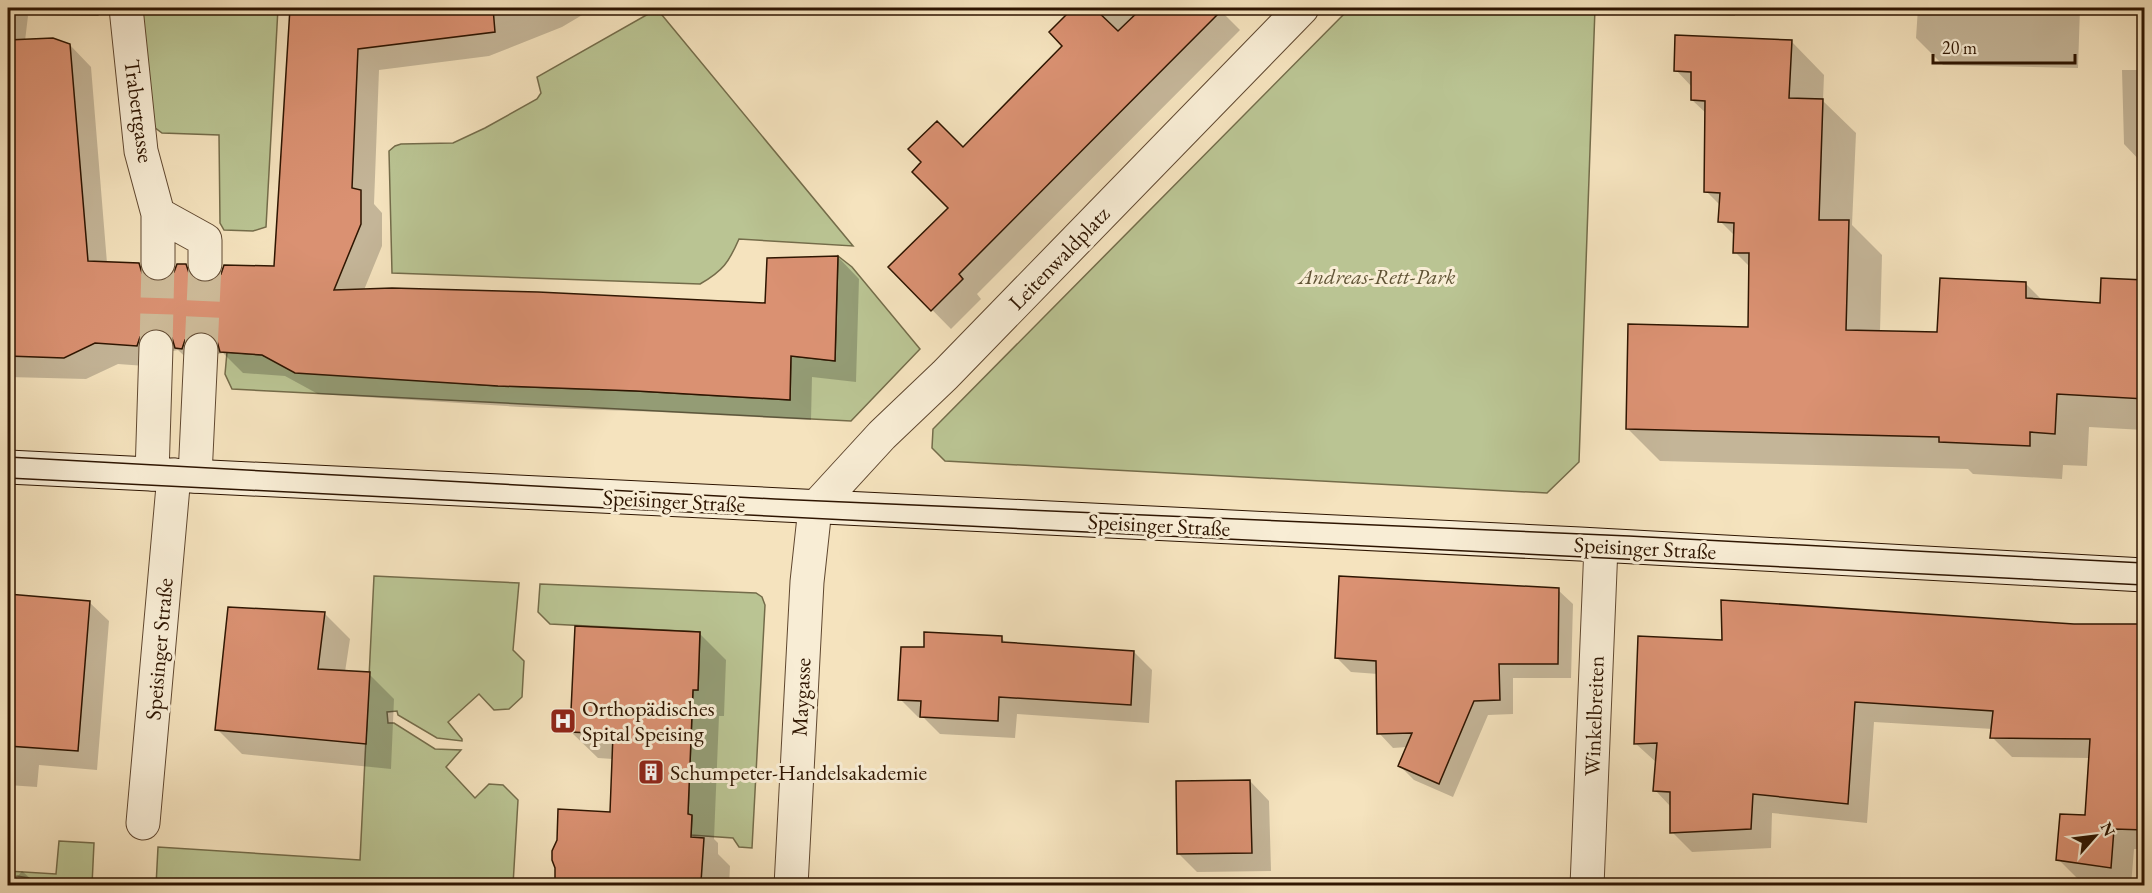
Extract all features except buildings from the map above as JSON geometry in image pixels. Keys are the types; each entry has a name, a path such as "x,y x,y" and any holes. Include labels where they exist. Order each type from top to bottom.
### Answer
{"street":[{"name":"Trabertgasse","path":"126,8 141,151 158,214 158,263"},
{"name":"Leitenwaldplatz","path":"815,508 882,435 945,375 1302,8"},
{"path":"158,214 205,240 205,264"},
{"path":"156,347 174,475"},
{"path":"174,475 201,350"},
{"name":"Speisinger Straße","path":"8,467 2145,574"},
{"name":"Speisinger Straße","path":"143,823 174,475"},
{"name":"Maygasse","path":"791,885 807,582 815,508"},
{"name":"Winkelbreiten","path":"1587,885 1601,546"}],"green space":[{"path":"21,8 102,8 98,15 21,14"},
{"path":"142,8 278,8 266,227 253,231 224,230 220,223 219,135 162,133 154,127"},
{"name":"Andreas-Rett-Park","path":"1350,8 1595,8 1579,462 1547,493 945,461 932,448 933,429"},
{"path":"657,9 853,246 739,239 724,265 700,284 392,273 389,151 401,144 453,143 485,128 537,99 541,93 537,77"},
{"path":"838,256 852,267 920,349 851,421 232,389 225,374 227,352 262,355 309,372 498,386 790,400 791,356 835,361"},
{"path":"374,576 519,583 513,650 524,661 522,697 509,709 494,710 479,694 448,722 462,741 437,738 398,715 397,711 387,712 388,723 394,723 435,749 461,750 446,767 475,798 489,784 503,785 518,800 513,885 156,886 158,847 360,860"},
{"path":"540,584 756,593 762,597 765,605 752,848 739,847 733,838 691,835 692,816 688,814 693,690 698,690 700,632 550,624 538,612"},
{"path":"59,841 94,843 92,885 35,885 29,878 17,876 8,885 8,871 56,874"}],"tunnel":[{"path":"156,347 158,263"},
{"path":"201,350 205,264"}],"tram line":[{"path":"8,457 775,499 1629,536 2144,563"},
{"path":"8,478 2144,585"}],"place":[{"name":"Orthopädisches Spital Speising","path":"563,721"},
{"name":"Schumpeter-Handelsakademie","path":"651,772"}]}
